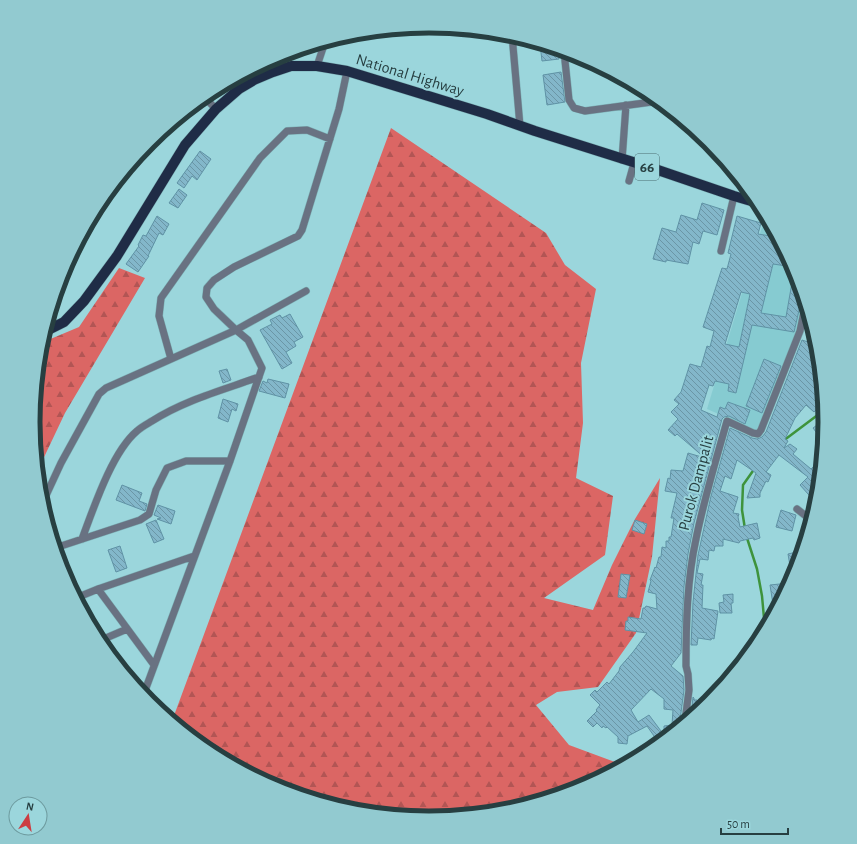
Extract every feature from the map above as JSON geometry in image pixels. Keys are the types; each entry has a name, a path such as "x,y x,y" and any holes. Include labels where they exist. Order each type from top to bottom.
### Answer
{"main road":[{"name":"National Highway","path":"51,328 64,322 84,301 117,256 185,145 216,109 239,89 260,77 291,66 317,66 347,71 487,114 622,160 748,200"}],"street":[{"path":"513,42 520,126"},
{"path":"317,66 323,48"},
{"path":"565,58 569,100 574,108 585,111 626,106 647,100"},
{"path":"146,689 230,461 262,368 248,340 214,309 206,297 207,288 214,280 234,267 298,236 302,230 339,109 347,71"},
{"path":"235,84 239,89"},
{"path":"208,101 216,109"},
{"path":"622,160 626,106"},
{"path":"171,359 159,316 161,298 260,158 287,131 307,130 330,139"},
{"path":"629,181 634,163"},
{"path":"721,251 734,196"},
{"path":"46,494 61,463 99,394 106,388 236,330 306,291"},
{"name":"Purok Dampalit","path":"686,713 689,690 686,666 688,609 695,547 709,484 724,431 727,421 753,433 758,434 761,430 800,331 803,317"},
{"path":"82,538 108,472 125,445 137,431 166,412 213,393 259,377"},
{"path":"60,546 140,520 149,514 156,490 167,468 186,461 230,461"},
{"path":"797,508 806,516"},
{"path":"81,596 194,556"},
{"path":"98,589 154,665"},
{"path":"105,638 127,629"}],"shaded area":[{"path":"763,224 788,273 797,297 802,313 797,333 761,423 756,430 707,409"}],"green space":[{"path":"391,128 546,233 565,265 596,289 581,363 583,423 576,478 613,496 605,555 544,598 593,610 612,565 635,519 660,478 652,557 636,633 598,687 557,692 536,705 569,745 616,763 601,771 554,790 504,804 479,808 428,811 378,808 328,798 303,790 256,771 212,745 174,716"},
{"path":"119,268 145,278 65,413 42,462 40,447 40,397 48,340 79,327"}],"building":[{"path":"541,50 559,56 559,59 542,61"},
{"path":"561,72 565,102 547,105 543,75"},
{"path":"200,151 211,159 197,180 192,176 184,188 177,183"},
{"path":"179,189 187,195 178,208 169,203"},
{"path":"702,203 724,210 717,235 703,231 699,244 693,242 688,264 653,259 662,228 676,232 681,215 697,220"},
{"path":"157,216 169,224 163,235 159,233 149,256 138,272 126,264 139,246 138,245 143,235 146,236"},
{"path":"737,216 761,223 758,234 769,236 785,266 773,264 761,313 786,317 792,283 800,307 794,332 752,325 736,393 728,391 729,384 715,381 713,386 709,385 701,410 717,417 720,407 725,409 728,402 750,410 745,424 729,416 722,419 694,523 684,586 681,653 671,666 683,676 684,690 680,718 665,731 664,732 664,726 672,725 673,710 664,709 664,699 651,689 631,710 638,722 649,715 662,733 655,738 647,726 628,736 627,744 618,743 618,737 607,727 606,728 603,726 602,728 597,723 593,727 587,721 597,711 596,710 600,705 590,695 595,690 597,692 607,682 609,684 619,671 620,667 647,633 625,630 628,617 641,619 643,608 646,606 657,609 656,594 648,592 650,580 655,567 656,568 659,557 661,557 662,547 666,548 666,541 669,541 669,537 671,537 674,518 671,518 677,493 665,491 668,478 670,479 671,470 683,471 688,453 705,458 677,434 675,436 668,430 678,419 671,412 679,404 674,400 681,392 690,364 701,367 707,346 710,347 714,331 703,327 722,268 727,269 731,254 728,253","holes":["741,292 750,294 739,347 725,344"]},
{"path":"290,314 303,337 294,342 296,346 286,352 292,363 282,369 260,330 272,324 270,320 280,315 282,318"},
{"path":"802,340 808,342 808,340 814,371 817,409 814,412 806,405 795,418 785,439 788,441 784,448 790,444 797,449 793,454 811,469 815,466 810,497 800,485 808,477 779,455 766,472 771,475 760,493 760,497 747,498 756,473 737,460 731,479 725,476 720,491 738,497 733,513 739,514 738,517 740,527 757,523 760,538 740,541 739,543 723,539 723,546 715,546 714,551 709,550 708,560 700,559 697,573 703,574 701,585 703,585 702,608 718,611 714,639 698,638 697,645 691,645 693,602 698,555 711,496 730,428 752,438 757,439 762,437 766,432"},
{"path":"764,359 781,366 762,413 746,406"},
{"path":"227,369 231,380 223,383 219,371"},
{"path":"268,379 289,384 285,398 259,391 263,381 267,383"},
{"path":"223,399 238,404 236,411 232,409 228,422 218,418"},
{"path":"818,424 818,434 813,428"},
{"path":"122,485 142,493 139,501 147,504 145,511 116,500"},
{"path":"158,505 175,511 171,524 157,519 161,518 154,515"},
{"path":"781,510 796,515 792,531 776,527"},
{"path":"156,520 164,539 154,543 146,524"},
{"path":"635,520 647,524 644,534 632,530"},
{"path":"120,546 127,568 116,572 108,550"},
{"path":"795,552 790,566 788,554"},
{"path":"621,574 630,575 626,598 618,597"},
{"path":"782,584 773,602 770,585"},
{"path":"733,594 733,603 731,603 732,613 720,613 719,603 724,602 723,595"},
{"path":"693,697 694,700 697,700 696,704 692,708"}],"waterway":[{"path":"783,441 818,415"},
{"path":"745,529 742,510 743,485 755,468"},
{"path":"747,538 757,569 764,619"}]}
